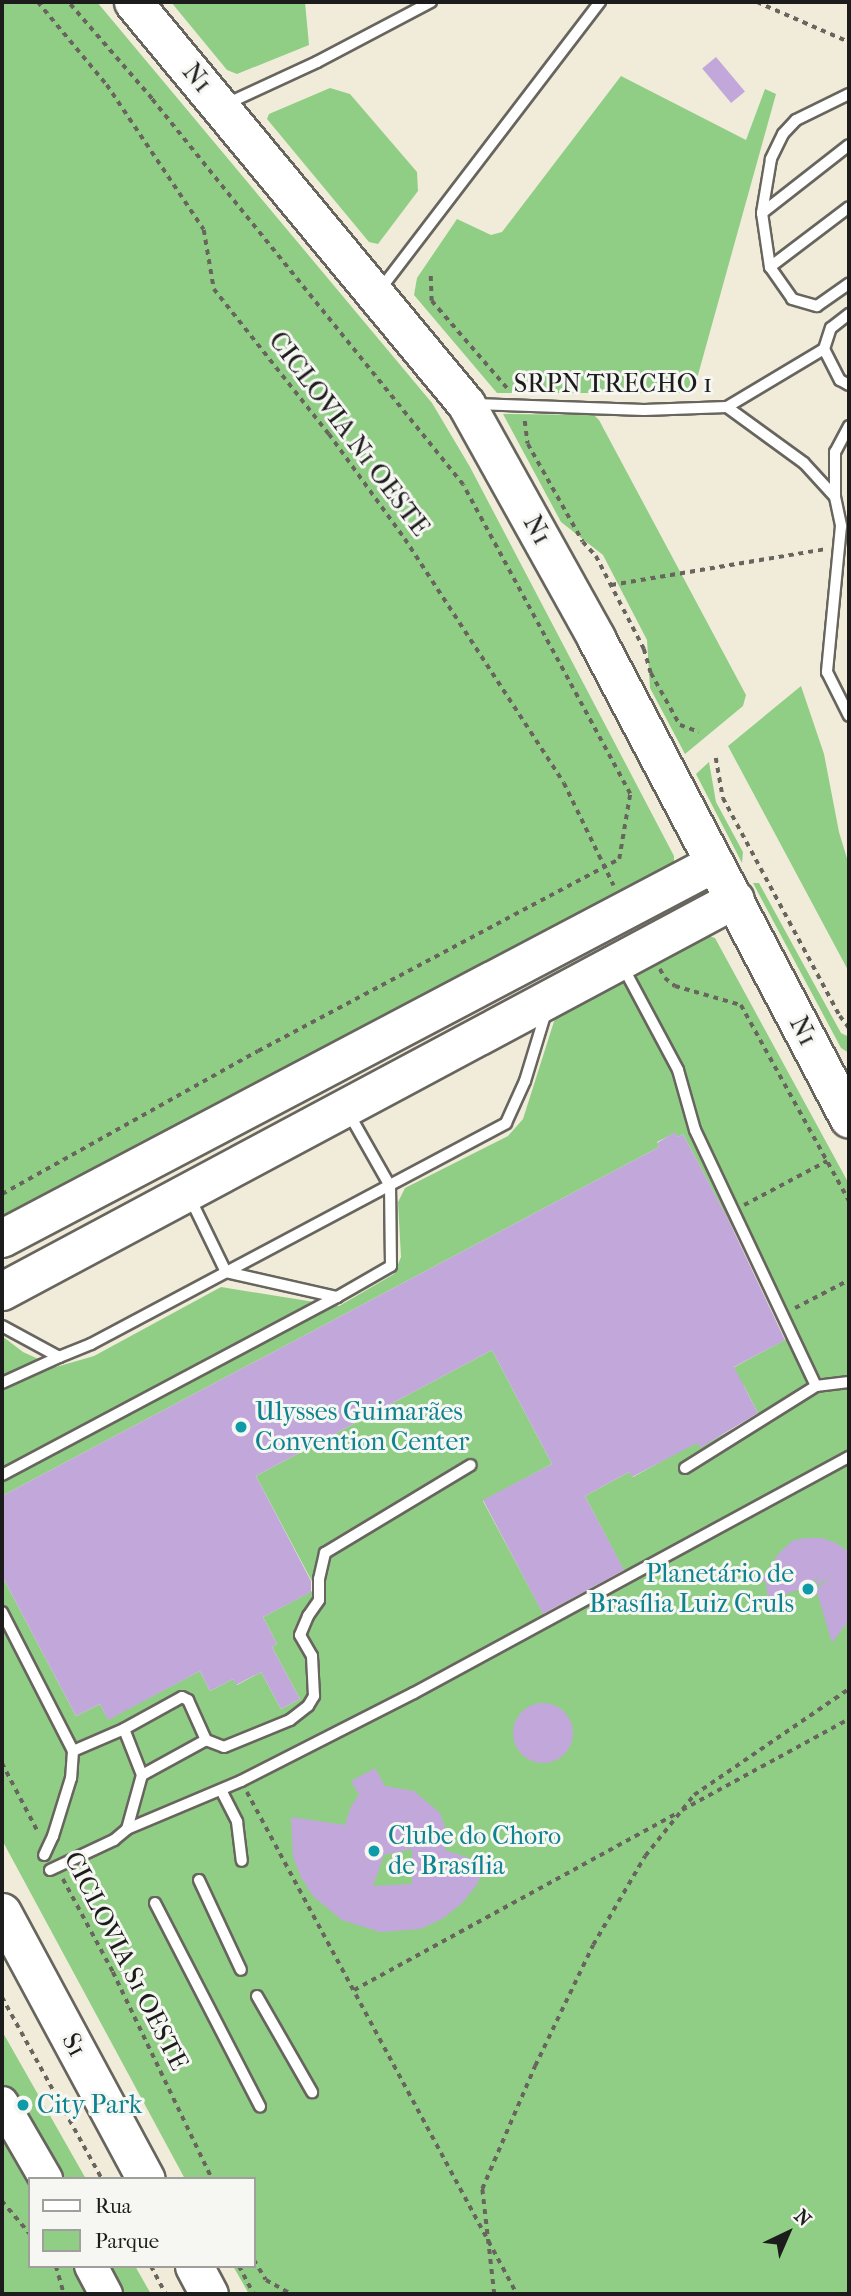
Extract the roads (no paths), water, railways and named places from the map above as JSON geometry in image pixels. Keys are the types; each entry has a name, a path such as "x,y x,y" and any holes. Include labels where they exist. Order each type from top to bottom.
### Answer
{"highway":[{"name":"N1","path":"138,4 466,404 596,638 841,1097"},
{"path":"2,1238 714,863"},
{"path":"2,1291 340,1113 735,899"},
{"path":"600,923 620,961"},
{"name":"S1","path":"2,1912 145,2177"},
{"path":"195,2268 209,2294"}],"main road":[{"path":"2,2103 45,2177"},
{"path":"92,2268 106,2294"}],"lane":[{"path":"221,106 317,62 431,2"},
{"path":"377,293 600,2"},
{"path":"849,94 796,120 783,134 771,159 762,213 770,267 792,299 817,306 849,285"},
{"path":"762,213 849,145"},
{"path":"770,267 849,207"},
{"name":"SRPN TRECHO 1","path":"466,404 644,410 727,407 824,349 831,328 849,314"},
{"path":"824,349 840,380 849,385"},
{"path":"727,407 804,463 835,497"},
{"path":"849,426 835,452 835,497 841,526 827,672 849,716"},
{"path":"620,961 678,1070 695,1130 816,1385"},
{"path":"2,1383 91,1344 506,1123 525,1081 550,999"},
{"path":"2,1475 337,1297 390,1266 390,1186 353,1121 340,1113"},
{"path":"187,1192 226,1272"},
{"path":"226,1272 337,1297"},
{"path":"2,1326 59,1357"},
{"path":"685,1468 816,1385 849,1382"},
{"path":"53,1868 114,1840 127,1829 241,1781 414,1693 849,1457"},
{"path":"73,1751 124,1729 182,1697 192,1703 206,1740 224,1747 290,1720 308,1706 314,1696 312,1656 300,1635 319,1600 319,1579 325,1553 471,1465"},
{"path":"2,1612 73,1751 71,1778 46,1852"},
{"path":"124,1729 142,1775 127,1829"},
{"path":"142,1775 206,1740"},
{"path":"221,1790 237,1822 242,1861"},
{"path":"199,1880 241,1970"},
{"path":"155,1903 260,2106"},
{"path":"257,1996 312,2092"}],"place":[{"name":"Ulysses Guimarães Convention Center","path":"241,1427"},
{"name":"Planetário de Brasília Luiz Cruls","path":"808,1589"},
{"name":"Clube do Choro de Brasília","path":"374,1851"},
{"name":"City Park","path":"23,2105"}]}
